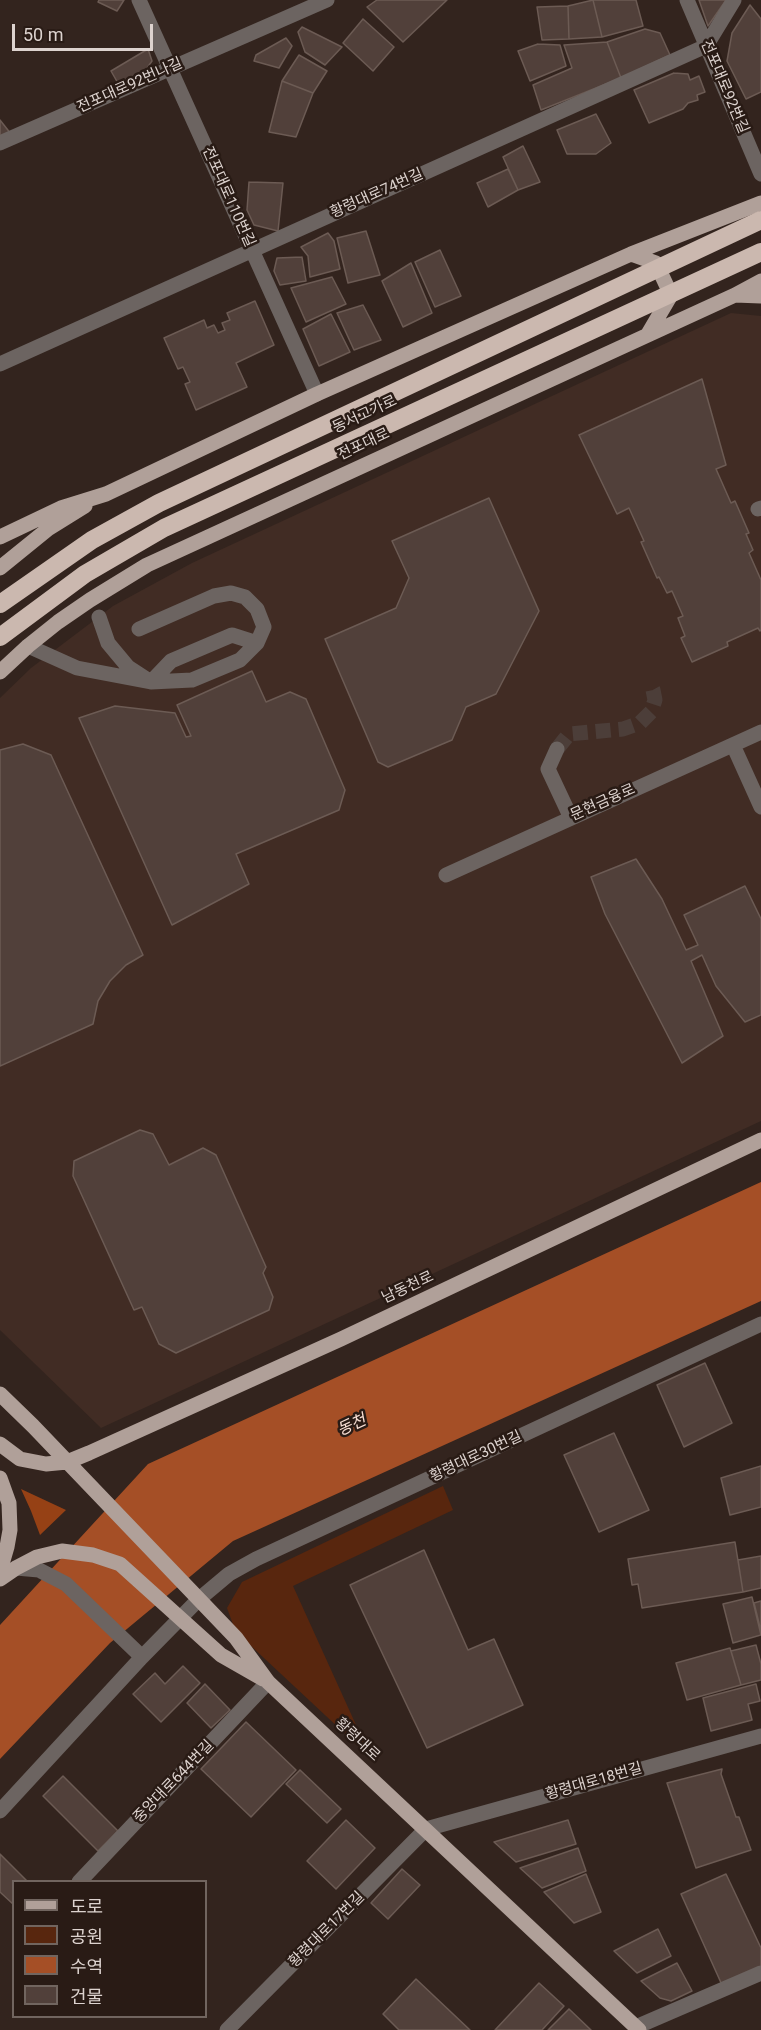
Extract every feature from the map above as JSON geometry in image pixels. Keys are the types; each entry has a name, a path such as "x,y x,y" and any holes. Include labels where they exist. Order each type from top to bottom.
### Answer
{"highway":[{"name":"동서고가로","path":"0,604 92,540 159,503 761,220"},
{"name":"동서고가로","path":"0,637 85,574 164,528 761,252"}],"main road":[{"path":"0,568 48,529 106,494 316,394 632,254 761,203"},
{"path":"632,254 656,263 671,295 648,334"},
{"name":"전포대로","path":"0,672 28,646 90,600 147,565 761,281"},
{"path":"735,295 761,296"},
{"path":"0,537 61,508 106,494"},
{"name":"남동천로","path":"67,1462 341,1339 761,1140"},
{"name":"황령대로","path":"0,1394 236,1638 268,1682 638,2028"},
{"path":"0,1444 20,1459 46,1464 67,1462"},
{"path":"0,1478 9,1503 10,1521 7,1547 0,1570"},
{"path":"0,1580 37,1557 62,1551 93,1555 120,1564 221,1655 268,1682"}],"street":[{"name":"전포대로110번길","path":"139,0 316,394"},
{"name":"전포대로92번나길","path":"0,143 327,0"},
{"name":"전포대로92번길","path":"687,0 761,174"},
{"path":"706,46 734,0"},
{"name":"황령대로74번길","path":"0,364 706,46"},
{"path":"28,646 77,668 151,682 192,680 240,660 257,642 264,627 257,609 246,597 231,593 214,596 139,629"},
{"path":"99,617 108,643 128,667 151,682"},
{"path":"151,682 171,661 232,635 257,642"},
{"name":"문현금융로","path":"446,874 761,732"},
{"path":"733,745 761,807"},
{"path":"557,749 548,769 571,818"},
{"name":"황령대로30번길","path":"198,1600 229,1574 256,1559 761,1324"},
{"path":"16,1568 39,1570 66,1584 142,1657"},
{"path":"0,1811 142,1657 198,1600"},
{"name":"중앙대로644번길","path":"80,1880 268,1682"},
{"name":"황령대로18번길","path":"426,1829 761,1736"},
{"path":"0,1798 42,1764"},
{"name":"황령대로17번길","path":"227,2030 426,1829"},
{"path":"638,2028 761,1973"}],"shaded area":[{"path":"731,313 761,316 761,1121 101,1428 0,1330 0,698 31,668 113,606 192,563"},
{"path":"21,1489 66,1510 40,1535 31,1511"}],"green space":[{"path":"443,1486 453,1510 293,1586 371,1758 250,1645 234,1627 227,1608 242,1582"}],"water":[{"name":"동천","path":"761,1182 761,1301 233,1541 110,1643 0,1759 0,1625 148,1464"}],"building":[{"path":"99,0 124,0 117,11 98,2"},
{"path":"377,0 447,0 403,42 367,7"},
{"path":"593,0 602,37 569,39 568,6"},
{"path":"593,0 636,0 643,26 602,37"},
{"path":"699,0 726,0 708,26"},
{"path":"750,5 761,19 761,92 746,99 727,61 732,33"},
{"path":"568,6 569,39 542,40 537,7"},
{"path":"363,19 394,47 373,71 343,43"},
{"path":"302,27 342,47 325,65 305,52 298,32"},
{"path":"645,29 660,33 670,55 621,78 607,42"},
{"path":"286,38 292,46 279,68 254,61 256,55"},
{"path":"607,42 621,78 541,110 533,85 572,68 564,45"},
{"path":"538,44 560,45 566,66 530,81 518,51"},
{"path":"148,49 152,61 142,75 119,85 111,71"},
{"path":"299,55 327,71 313,93 282,81"},
{"path":"674,73 688,74 690,80 699,76 705,92 697,95 698,100 688,103 683,109 649,123 634,90"},
{"path":"282,81 313,93 296,137 269,132"},
{"path":"596,114 611,143 596,154 567,154 557,130"},
{"path":"0,120 11,134 0,138"},
{"path":"523,146 540,182 518,190 503,157"},
{"path":"508,169 518,190 488,207 477,183"},
{"path":"249,182 283,183 278,231 254,225 247,210"},
{"path":"366,231 380,275 348,283 337,238"},
{"path":"328,233 334,241 340,269 310,277 308,256 301,247"},
{"path":"440,250 461,296 435,307 415,262"},
{"path":"302,257 306,281 280,285 274,271 277,258"},
{"path":"411,263 432,313 403,327 382,281"},
{"path":"332,277 346,304 306,322 291,288"},
{"path":"255,301 274,345 236,363 247,387 196,410 185,384 190,382 183,367 178,369 164,338 204,320 207,328 214,325 218,333 225,330 222,323 230,320 227,313"},
{"path":"363,305 381,340 354,350 337,313"},
{"path":"331,314 350,352 319,366 303,329"},
{"path":"702,379 726,465 716,469 731,503 735,501 749,533 746,534 753,550 749,553 761,580 761,630 758,628 727,642 728,646 692,662 681,638 685,636 678,618 683,616 672,591 667,593 659,577 657,578 629,508 617,514 579,435"},
{"path":"489,498 539,611 496,694 466,707 452,740 388,767 378,762 325,639 396,608 409,578 392,541"},
{"path":"252,671 266,702 290,692 306,699 345,790 339,810 236,854 249,884 172,925 79,718 115,706 175,713 186,737 191,736 177,705"},
{"path":"23,744 51,755 143,955 126,965 110,981 98,1001 93,1024 0,1066 0,750"},
{"path":"636,859 662,899 686,950 698,945 684,915 745,886 761,919 761,1015 745,1022 716,986 702,955 691,961 723,1036 682,1063 605,914 591,877"},
{"path":"140,1130 153,1134 169,1165 203,1148 216,1155 266,1267 263,1273 273,1297 269,1310 176,1353 159,1344 142,1307 134,1310 73,1176 74,1161"},
{"path":"705,1363 732,1423 684,1447 657,1385"},
{"path":"614,1433 649,1510 599,1532 564,1455"},
{"path":"761,1466 761,1507 730,1515 721,1478"},
{"path":"735,1542 743,1592 642,1608 638,1584 632,1585 628,1559"},
{"path":"424,1550 468,1650 494,1639 523,1705 427,1748 350,1585"},
{"path":"761,1556 761,1588 743,1592 738,1560"},
{"path":"752,1597 761,1635 733,1643 723,1604"},
{"path":"761,1601 761,1631 754,1603"},
{"path":"756,1645 761,1664 761,1680 741,1685 731,1651"},
{"path":"730,1648 741,1685 687,1700 676,1663"},
{"path":"183,1666 200,1683 161,1722 133,1694 155,1673 165,1684"},
{"path":"205,1684 230,1710 211,1728 187,1703"},
{"path":"756,1684 760,1701 748,1704 752,1720 711,1731 703,1698"},
{"path":"246,1722 296,1770 251,1817 201,1769"},
{"path":"722,1769 721,1774 736,1817 739,1817 751,1850 696,1868 667,1783"},
{"path":"300,1770 341,1809 327,1823 286,1784"},
{"path":"63,1776 118,1831 98,1851 43,1796"},
{"path":"346,1820 375,1848 336,1889 307,1861"},
{"path":"568,1820 576,1844 516,1862 494,1842"},
{"path":"578,1848 586,1871 542,1888 520,1868"},
{"path":"0,1854 26,1880 12,1880 12,1903 0,1892"},
{"path":"402,1869 420,1885 388,1919 371,1903"},
{"path":"586,1874 601,1912 574,1923 544,1892"},
{"path":"726,1874 761,1948 761,1968 722,1985 681,1894"},
{"path":"658,1929 671,1956 637,1973 614,1951"},
{"path":"677,1963 692,1991 671,2001 660,1998 641,1981"},
{"path":"416,1979 470,2030 399,2030 383,2014"},
{"path":"539,1983 564,2006 542,2030 495,2030"},
{"path":"569,2009 591,2030 548,2030"}],"tunnel":[{"path":"557,749 569,734 623,729 640,723 651,712 655,700 649,683"}]}
